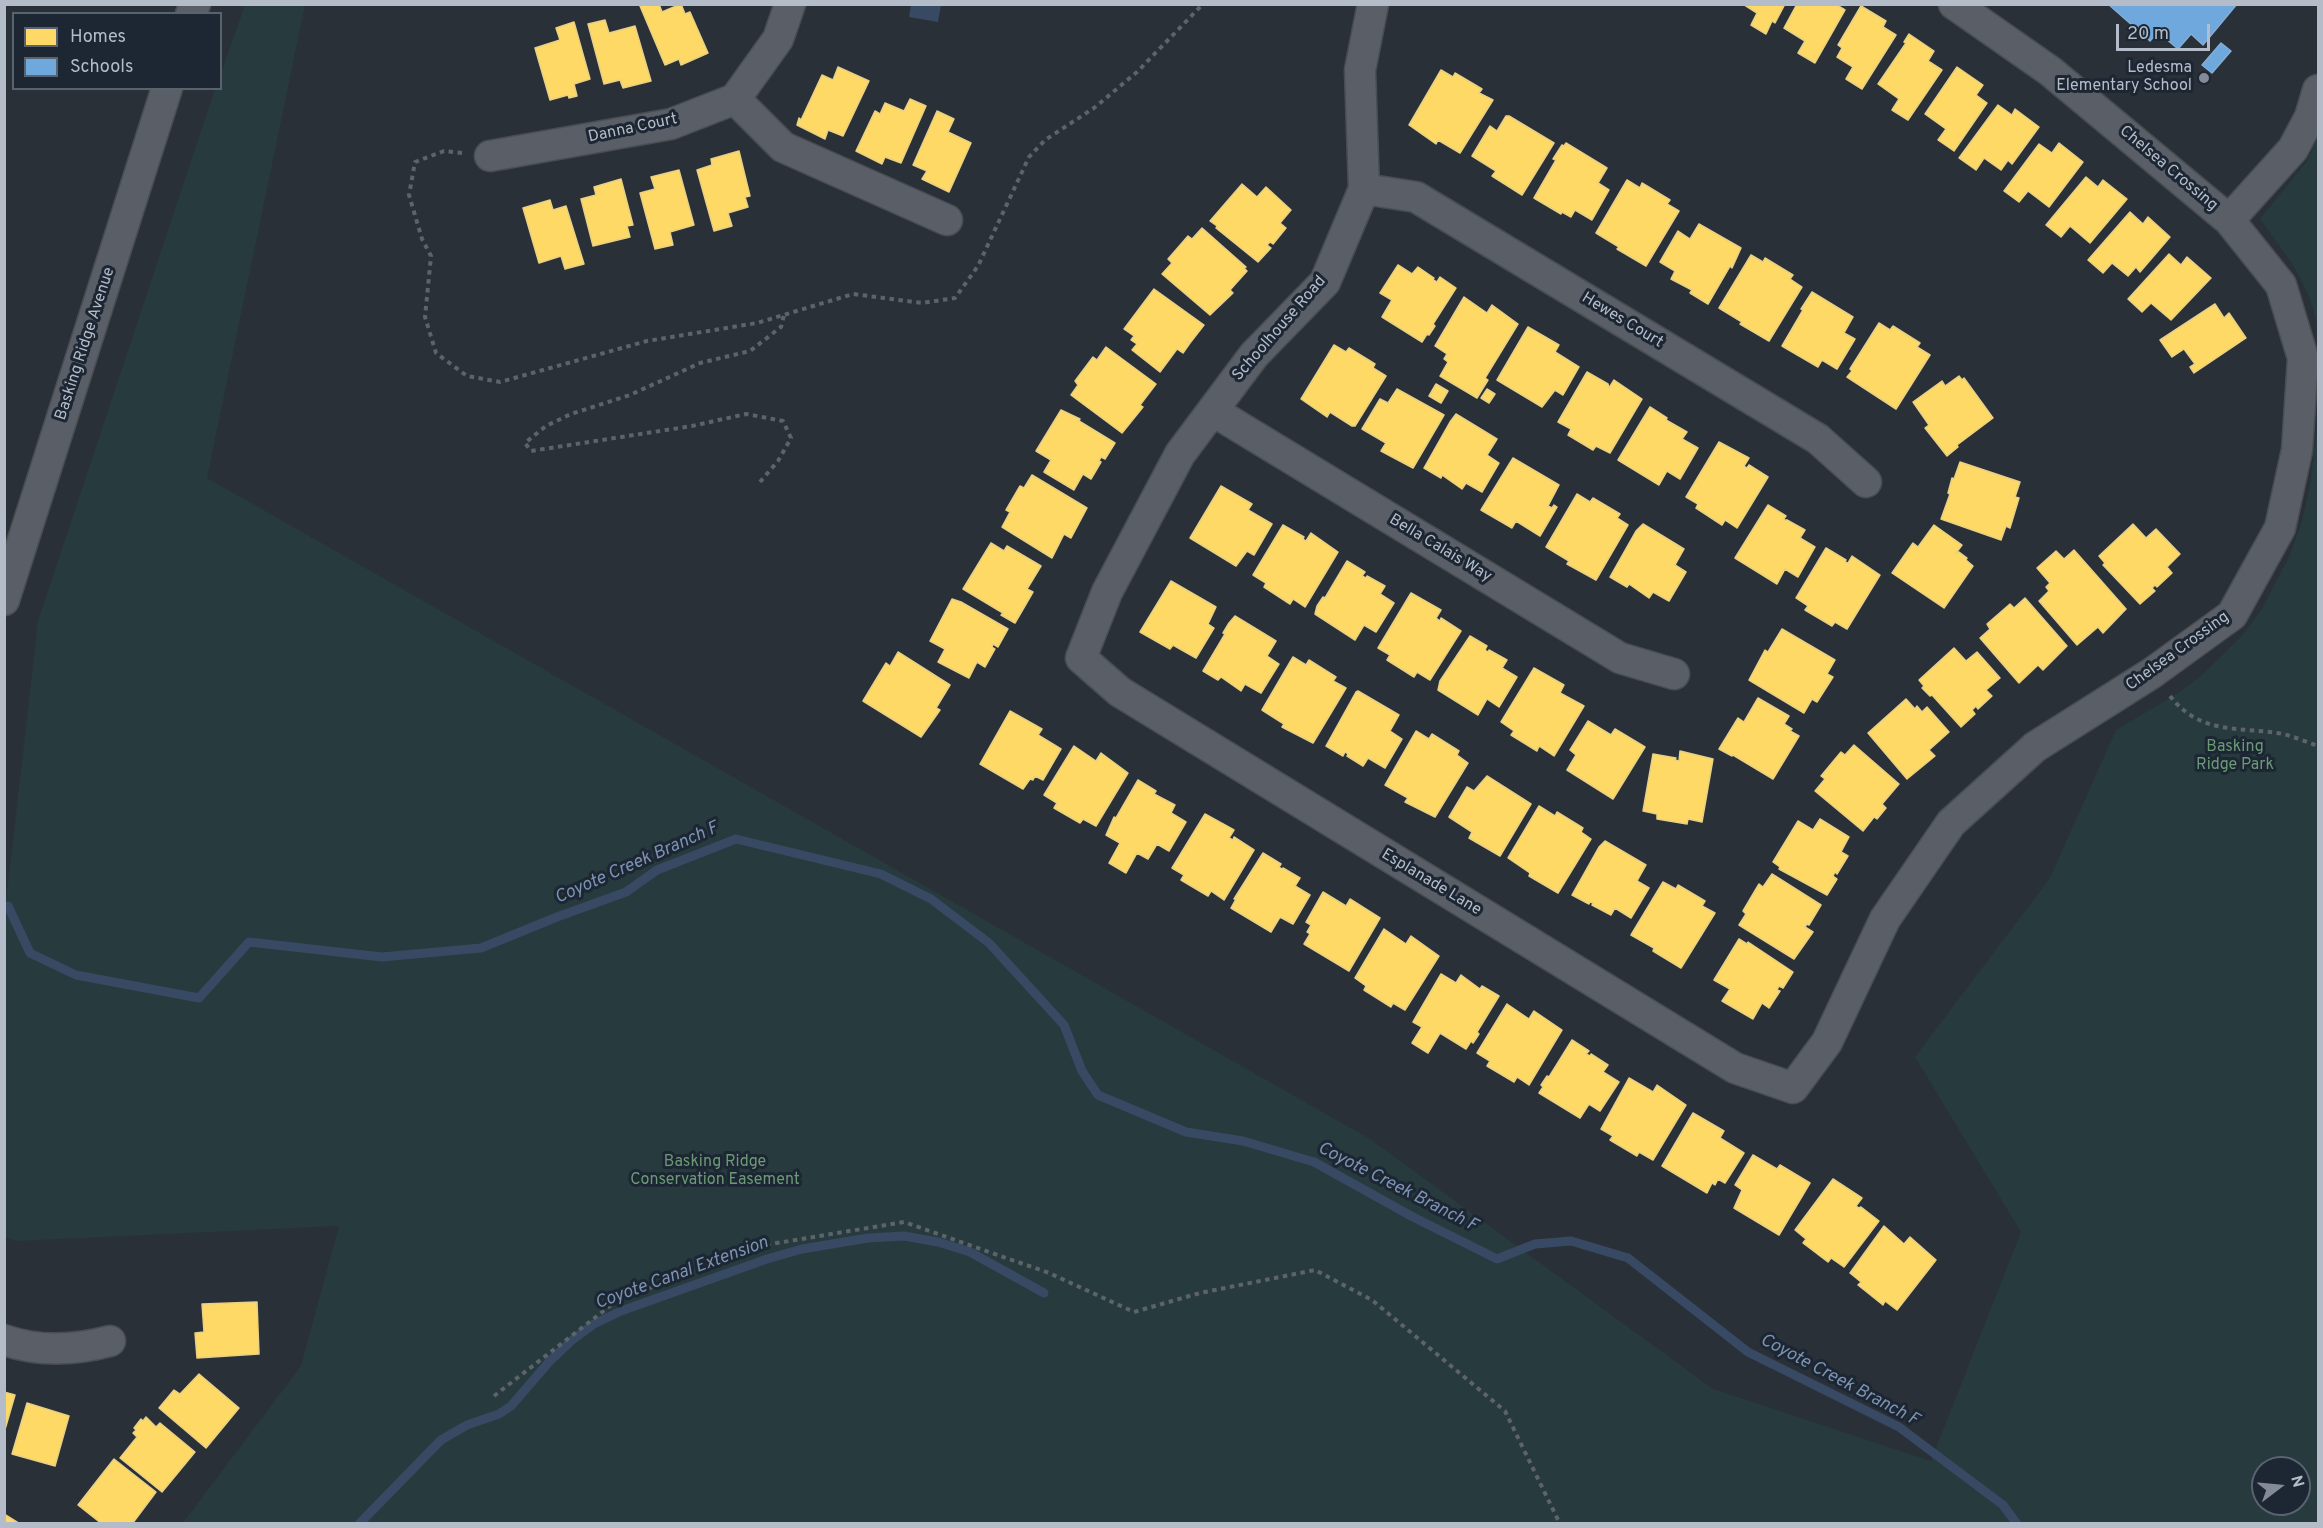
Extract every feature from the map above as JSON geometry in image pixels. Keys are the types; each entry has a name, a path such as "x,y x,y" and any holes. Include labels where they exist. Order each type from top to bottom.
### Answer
{"street":[{"path":"789,4 778,39 735,99 783,147 947,220"},
{"name":"Schoolhouse Road","path":"1081,658 1107,592 1180,454 1254,355 1325,282 1364,189 1360,70 1373,4"},
{"name":"Chelsea Crossing","path":"1792,1088 1827,1042 1885,919 1952,823 2035,747 2152,673 2232,615 2280,528 2297,450 2303,358 2281,285 2229,220 2050,71 1954,4"},
{"name":"Basking Ridge Avenue","path":"4,600 166,90"},
{"path":"2229,220 2293,149 2310,117 2319,90"},
{"name":"Danna Court","path":"490,156 671,124 735,99"},
{"name":"Hewes Court","path":"1364,189 1416,197 1818,439 1866,482"},
{"name":"Bella Calais Way","path":"1213,411 1620,658 1674,674"},
{"name":"Esplanade Lane","path":"1081,658 1120,692 1735,1068 1792,1088"},
{"path":"4,1340 16,1344 52,1348 89,1347 110,1341"}],"path":[{"path":"490,156 444,152 415,162 409,195 422,239 431,256 425,317 436,353 466,376 500,382 647,341 757,323 853,294 922,303 955,298 978,266 1029,157 1045,140 1094,108 1137,72 1203,4"},
{"path":"760,482 778,461 791,438 783,421 746,414 692,426 531,451 525,443 546,426 571,414 630,395 700,363 750,351 781,327 784,315"},
{"path":"2152,673 2179,707 2212,726 2284,734 2319,746"},
{"path":"494,1396 619,1299 771,1244 904,1222 1049,1273 1134,1312 1200,1293 1315,1270 1372,1300 1505,1411 1560,1524"}],"green space":[{"name":"Basking Ridge Conservation Easement","path":"245,5 305,5 207,478 1370,1139 1713,1389 1931,1461 2021,1232 1915,1057 2050,878 2116,730 2175,695 2200,677 2243,635 2262,609 2290,555 2302,521 2310,485 2318,420 2318,1523 183,1523 301,1366 339,1226 16,1241 5,1237 4,920 38,621 215,90 222,90 222,70"},
{"path":"2318,137 2318,328 2303,283 2288,257 2260,219 2307,161"}],"water":[{"path":"911,5 941,5 938,22 909,17"}],"building: Homes":[{"path":"659,4 662,12 681,4 685,14 690,12 708,53 681,65 679,59 665,65 640,6"},
{"path":"1743,4 1785,4 1775,23 1772,21 1766,34 1751,25 1757,13"},
{"path":"1797,4 1835,4 1845,10 1815,63 1798,53 1805,41 1784,28"},
{"path":"1861,6 1886,21 1883,27 1896,35 1862,89 1846,79 1853,67 1837,57 1842,48 1838,45"},
{"path":"605,20 609,33 635,26 651,81 623,88 620,80 604,84 588,24"},
{"path":"574,22 590,79 574,84 577,96 569,98 568,95 550,100 535,48 560,40 556,28"},
{"path":"1909,34 1934,51 1928,61 1942,70 1908,120 1892,110 1899,99 1878,84 1906,43 1904,42"},
{"path":"838,67 869,81 843,136 828,130 825,139 797,125 822,75 833,80"},
{"path":"1957,67 1983,85 1976,95 1987,103 1954,151 1938,140 1946,129 1925,114"},
{"path":"1441,70 1453,77 1455,73 1482,89 1479,93 1493,100 1460,153 1438,140 1436,144 1409,125"},
{"path":"910,99 926,106 901,163 885,157 882,164 856,151 875,111 880,114 885,103 904,111"},
{"path":"1998,105 2012,115 2015,109 2039,127 2012,164 2008,160 2001,170 1984,158 1976,170 1959,158"},
{"path":"937,111 954,119 948,132 971,143 949,192 922,179 927,171 913,165"},
{"path":"1506,116 1554,143 1522,195 1492,176 1496,171 1472,156 1490,126 1497,131"},
{"path":"1566,143 1607,168 1598,183 1609,190 1592,220 1575,210 1571,217 1562,212 1561,214 1534,198 1556,160 1553,159 1562,145"},
{"path":"2059,143 2083,162 2049,207 2028,191 2019,202 2004,191 2039,144 2052,153"},
{"path":"739,151 750,196 745,197 748,207 728,213 732,226 714,231 697,170 712,165 711,159"},
{"path":"679,170 694,225 670,232 673,245 655,249 640,193 655,189 651,177"},
{"path":"2086,177 2098,187 2103,180 2127,199 2090,243 2070,226 2061,237 2046,225"},
{"path":"621,179 633,225 627,226 630,237 593,246 581,199 596,195 594,187"},
{"path":"1627,180 1640,188 1642,183 1670,200 1667,204 1679,211 1646,266 1596,233"},
{"path":"1242,184 1257,197 1266,187 1291,210 1280,223 1286,228 1273,244 1270,242 1267,245 1271,248 1258,262 1210,221"},
{"path":"550,200 553,210 566,206 584,264 565,269 561,256 539,263 523,208"},
{"path":"2130,212 2143,224 2148,217 2170,237 2140,272 2136,267 2128,276 2112,263 2103,273 2088,260"},
{"path":"1699,224 1741,248 1732,268 1730,266 1708,304 1690,293 1692,290 1671,279 1675,271 1660,262 1678,231 1690,239"},
{"path":"1202,228 1246,267 1244,268 1247,271 1230,290 1233,293 1210,315 1162,274 1172,263 1168,259 1188,236 1192,239"},
{"path":"2169,254 2181,265 2187,257 2211,278 2171,320 2151,303 2142,312 2128,299"},
{"path":"1751,255 1763,262 1765,258 1793,275 1790,279 1802,287 1769,341 1719,308"},
{"path":"1398,265 1412,274 1418,267 1434,278 1433,280 1437,282 1440,277 1456,288 1433,324 1435,326 1422,342 1382,317 1392,300 1380,293"},
{"path":"1154,289 1204,325 1183,353 1177,349 1160,372 1132,350 1137,344 1131,340 1134,336 1124,329"},
{"path":"1812,292 1853,317 1844,333 1855,339 1837,369 1822,360 1818,367 1782,346"},
{"path":"1464,297 1487,313 1492,305 1518,324 1485,378 1488,380 1477,398 1440,376 1448,362 1444,359 1447,354 1435,346"},
{"path":"2215,304 2224,318 2229,313 2246,338 2194,373 2190,367 2195,364 2184,349 2172,357 2160,340"},
{"path":"1879,323 1890,330 1893,326 1920,343 1917,347 1930,355 1896,409 1847,377"},
{"path":"1528,327 1559,345 1555,352 1579,367 1563,395 1555,390 1542,407 1497,380"},
{"path":"1334,345 1346,352 1349,348 1375,364 1373,368 1386,376 1355,426 1330,412 1327,417 1301,399"},
{"path":"1106,347 1156,384 1140,405 1143,407 1122,433 1071,395 1078,385 1075,381 1093,357 1097,360"},
{"path":"1587,372 1608,384 1609,388 1614,380 1642,399 1610,453 1596,446 1593,450 1568,435 1571,429 1558,422"},
{"path":"1959,376 1962,380 1964,378 1993,418 1957,445 1958,447 1947,456 1925,428 1929,425 1913,402 1942,381 1945,386"},
{"path":"1436,384 1448,391 1441,403 1429,396"},
{"path":"1397,389 1444,415 1413,468 1381,451 1386,443 1362,429 1380,399 1388,403"},
{"path":"1487,389 1495,394 1489,403 1481,398"},
{"path":"1650,407 1667,418 1666,420 1687,432 1682,439 1698,448 1680,479 1667,471 1659,485 1618,460"},
{"path":"1061,410 1080,419 1079,421 1115,443 1105,459 1101,457 1099,461 1101,462 1091,479 1083,474 1074,490 1044,472 1051,460 1036,451"},
{"path":"1456,414 1497,439 1487,455 1499,463 1482,492 1466,483 1462,489 1442,475 1441,478 1424,468"},
{"path":"1719,442 1749,458 1744,466 1747,468 1749,465 1768,477 1737,528 1725,520 1722,525 1696,508 1698,504 1686,497"},
{"path":"1513,458 1559,485 1548,506 1557,507 1540,536 1516,521 1512,528 1481,510"},
{"path":"1960,462 2020,482 2015,497 2019,498 2010,528 2006,526 2001,540 1941,519 1950,494 1948,493 1952,478 1954,479"},
{"path":"1032,475 1087,508 1071,538 1064,534 1052,558 1002,527 1010,512 1006,510 1020,486 1024,488"},
{"path":"1221,486 1252,504 1248,510 1272,524 1254,555 1247,551 1236,566 1190,538"},
{"path":"1577,494 1590,502 1593,498 1620,514 1617,518 1628,525 1596,580 1567,564 1569,561 1546,547"},
{"path":"1768,505 1786,516 1783,520 1805,530 1800,538 1815,547 1798,577 1785,569 1777,584 1735,558"},
{"path":"1643,524 1684,549 1675,565 1686,572 1669,601 1653,592 1649,598 1629,584 1627,587 1610,577 1636,531"},
{"path":"2133,524 2146,538 2156,529 2180,554 2167,567 2172,573 2157,587 2155,585 2152,588 2155,591 2140,604 2103,565 2105,563 2099,556"},
{"path":"1283,525 1304,537 1306,541 1311,533 1338,552 1305,607 1293,599 1290,604 1264,587 1266,583 1253,575"},
{"path":"1934,525 1962,545 1956,553 1959,552 1967,558 1966,560 1973,566 1944,608 1892,573 1913,543 1918,547"},
{"path":"991,543 1004,551 1007,546 1041,566 1027,589 1033,592 1015,623 1001,615 1003,613 963,589"},
{"path":"1826,548 1848,563 1852,556 1880,575 1847,629 1835,622 1832,626 1805,610 1808,606 1796,598"},
{"path":"2074,550 2126,609 2103,633 2098,627 2077,645 2039,601 2049,591 2046,587 2050,583 2037,568 2056,551 2064,559"},
{"path":"1347,561 1365,572 1362,576 1366,578 1367,576 1385,586 1380,594 1394,603 1376,632 1364,625 1355,640 1315,614 1317,606 1323,597 1325,598"},
{"path":"1171,581 1216,607 1208,624 1214,628 1196,658 1173,645 1170,649 1140,632"},
{"path":"1411,593 1441,610 1436,618 1440,621 1441,618 1461,631 1430,680 1417,672 1414,677 1387,660 1390,655 1378,648"},
{"path":"2025,598 2067,646 2043,670 2038,665 2019,683 1980,638 1990,629 1987,624 2010,604 2014,608"},
{"path":"952,599 1008,629 998,647 993,644 992,647 995,649 985,667 977,662 969,678 938,662 945,649 930,641"},
{"path":"1235,616 1276,641 1267,656 1279,664 1261,693 1245,684 1241,691 1221,677 1218,680 1203,671 1225,634 1223,633"},
{"path":"1782,629 1835,660 1827,674 1833,677 1817,702 1812,699 1804,713 1749,680 1765,650 1768,652"},
{"path":"1470,636 1487,646 1485,650 1488,652 1489,650 1507,660 1502,668 1517,677 1499,707 1487,699 1478,715 1438,690 1440,681"},
{"path":"1954,648 1966,661 1977,652 2000,678 1986,690 1992,696 1978,709 1976,706 1972,710 1975,714 1961,727 1932,695 1930,696 1922,688 1924,686 1919,680"},
{"path":"898,652 950,685 936,708 940,710 921,737 863,701 886,663 890,666"},
{"path":"1293,657 1306,665 1309,660 1336,677 1333,681 1346,688 1313,743 1282,727 1284,724 1262,710"},
{"path":"1534,668 1564,685 1560,693 1584,706 1554,756 1539,746 1537,751 1511,735 1514,731 1501,722"},
{"path":"1358,691 1399,715 1390,731 1402,739 1385,768 1368,758 1363,766 1347,756 1345,752 1343,756 1326,746"},
{"path":"1758,698 1789,716 1784,724 1799,736 1773,779 1719,749 1738,718 1744,722"},
{"path":"1906,699 1915,709 1917,706 1922,712 1927,707 1949,732 1929,750 1935,756 1907,779 1868,733"},
{"path":"1010,711 1042,729 1038,735 1061,749 1043,780 1035,776 1023,789 980,764"},
{"path":"1588,721 1611,735 1615,729 1645,747 1613,799 1567,770 1576,755 1570,750"},
{"path":"1416,731 1429,739 1432,734 1459,751 1457,755 1468,763 1435,817 1405,802 1408,798 1385,785"},
{"path":"1854,745 1899,784 1882,804 1886,808 1877,819 1874,817 1863,831 1815,791 1825,779 1821,776 1841,752 1845,755"},
{"path":"1074,746 1096,761 1101,753 1128,773 1096,826 1083,819 1080,823 1054,808 1057,803 1044,795"},
{"path":"1680,751 1713,759 1702,822 1688,819 1687,824 1657,819 1657,814 1643,811 1653,754 1676,758 1675,760 1679,761"},
{"path":"1487,776 1531,804 1500,856 1469,838 1472,832 1449,817 1467,787 1474,791"},
{"path":"1138,780 1156,791 1154,794 1175,805 1171,813 1186,822 1169,851 1157,844 1148,859 1137,853 1126,873 1109,863 1120,843 1106,835 1114,817 1116,818"},
{"path":"1539,806 1555,816 1557,812 1583,828 1581,832 1591,839 1558,893 1529,876 1530,873 1508,858"},
{"path":"1205,814 1234,830 1229,838 1233,840 1234,837 1254,850 1224,900 1211,891 1208,896 1181,880 1184,875 1172,868"},
{"path":"1820,819 1849,837 1841,852 1848,856 1837,874 1835,872 1833,876 1837,879 1827,895 1779,869 1780,867 1773,862 1798,821 1813,830"},
{"path":"1605,841 1646,865 1637,881 1649,888 1631,918 1615,908 1611,915 1592,905 1593,903 1589,904 1572,895 1599,847"},
{"path":"1263,853 1281,864 1279,867 1300,878 1295,886 1310,895 1293,924 1280,917 1271,932 1231,908 1236,899 1234,899"},
{"path":"1772,874 1821,905 1809,925 1805,927 1813,932 1794,959 1739,925 1746,914 1743,911 1759,884 1763,887"},
{"path":"1663,882 1676,889 1678,885 1705,901 1702,906 1715,913 1681,968 1653,951 1654,948 1631,935"},
{"path":"1323,892 1346,906 1350,899 1380,918 1349,971 1304,944 1310,934 1307,932 1311,925 1306,922"},
{"path":"1384,929 1406,944 1411,936 1439,956 1405,1010 1393,1003 1391,1007 1364,990 1366,986 1355,978"},
{"path":"1739,939 1747,944 1748,942 1793,972 1783,988 1779,986 1777,990 1780,991 1769,1008 1762,1003 1753,1019 1722,1001 1730,989 1714,980"},
{"path":"1441,974 1456,983 1461,975 1480,989 1482,986 1499,996 1477,1032 1479,1034 1466,1049 1440,1033 1428,1053 1412,1043 1422,1027 1413,1022"},
{"path":"1507,1004 1529,1019 1534,1011 1562,1030 1529,1085 1517,1077 1514,1082 1487,1066 1490,1061 1477,1053"},
{"path":"1572,1040 1589,1051 1586,1054 1590,1056 1591,1054 1608,1065 1603,1072 1619,1082 1600,1111 1589,1104 1580,1118 1539,1093 1543,1087 1541,1085 1547,1076 1549,1077"},
{"path":"1629,1078 1653,1092 1657,1085 1686,1105 1653,1160 1639,1152 1637,1156 1610,1140 1613,1136 1601,1129"},
{"path":"1693,1113 1724,1131 1720,1138 1744,1153 1725,1183 1718,1179 1715,1185 1712,1183 1707,1193 1662,1166"},
{"path":"1753,1155 1777,1169 1780,1165 1810,1183 1779,1235 1734,1208 1742,1190 1735,1185"},
{"path":"1833,1179 1862,1198 1856,1206 1861,1207 1879,1221 1844,1267 1831,1258 1828,1262 1803,1243 1806,1239 1795,1230"},
{"path":"1884,1226 1904,1244 1910,1237 1936,1260 1897,1310 1885,1301 1883,1305 1858,1285 1861,1282 1850,1273"},
{"path":"257,1302 259,1354 197,1358 195,1333 204,1332 202,1304"},
{"path":"199,1374 239,1408 206,1448 159,1408 174,1390 180,1394"},
{"path":"4,1392 15,1395 4,1433"},
{"path":"27,1403 69,1416 55,1466 12,1454"},
{"path":"146,1417 156,1427 160,1423 195,1452 162,1492 120,1458 137,1437 133,1433 136,1430 134,1428 141,1419 143,1421"},
{"path":"114,1459 156,1492 132,1524 102,1524 78,1505"},
{"path":"4,1514 20,1524 4,1524"}],"building: Schools":[{"path":"2108,4 2237,4 2203,45 2191,34 2178,49 2158,32 2150,41"},
{"path":"2221,43 2231,51 2212,73 2202,65"}],"waterway":[{"name":"Coyote Creek Branch F","path":"8,906 30,953 76,975 199,998 249,942 382,957 481,948 626,892 657,870 736,839 881,874 931,899 989,943 1064,1025 1082,1071 1098,1095 1186,1132 1243,1141 1314,1162 1413,1217 1497,1259 1535,1244 1571,1241 1628,1258 1748,1352 1899,1427 2003,1505 2017,1524"},
{"name":"Coyote Canal Extension","path":"359,1524 441,1440 467,1425 499,1414 511,1406 549,1362 571,1341 594,1324 621,1311 767,1259 802,1249 868,1238 904,1236 938,1242 970,1252 1044,1293"}],"place":[{"name":"Ledesma Elementary School","path":"2204,78"}],"park label":[{"name":"Basking Ridge Park","path":"2235,757"}]}
